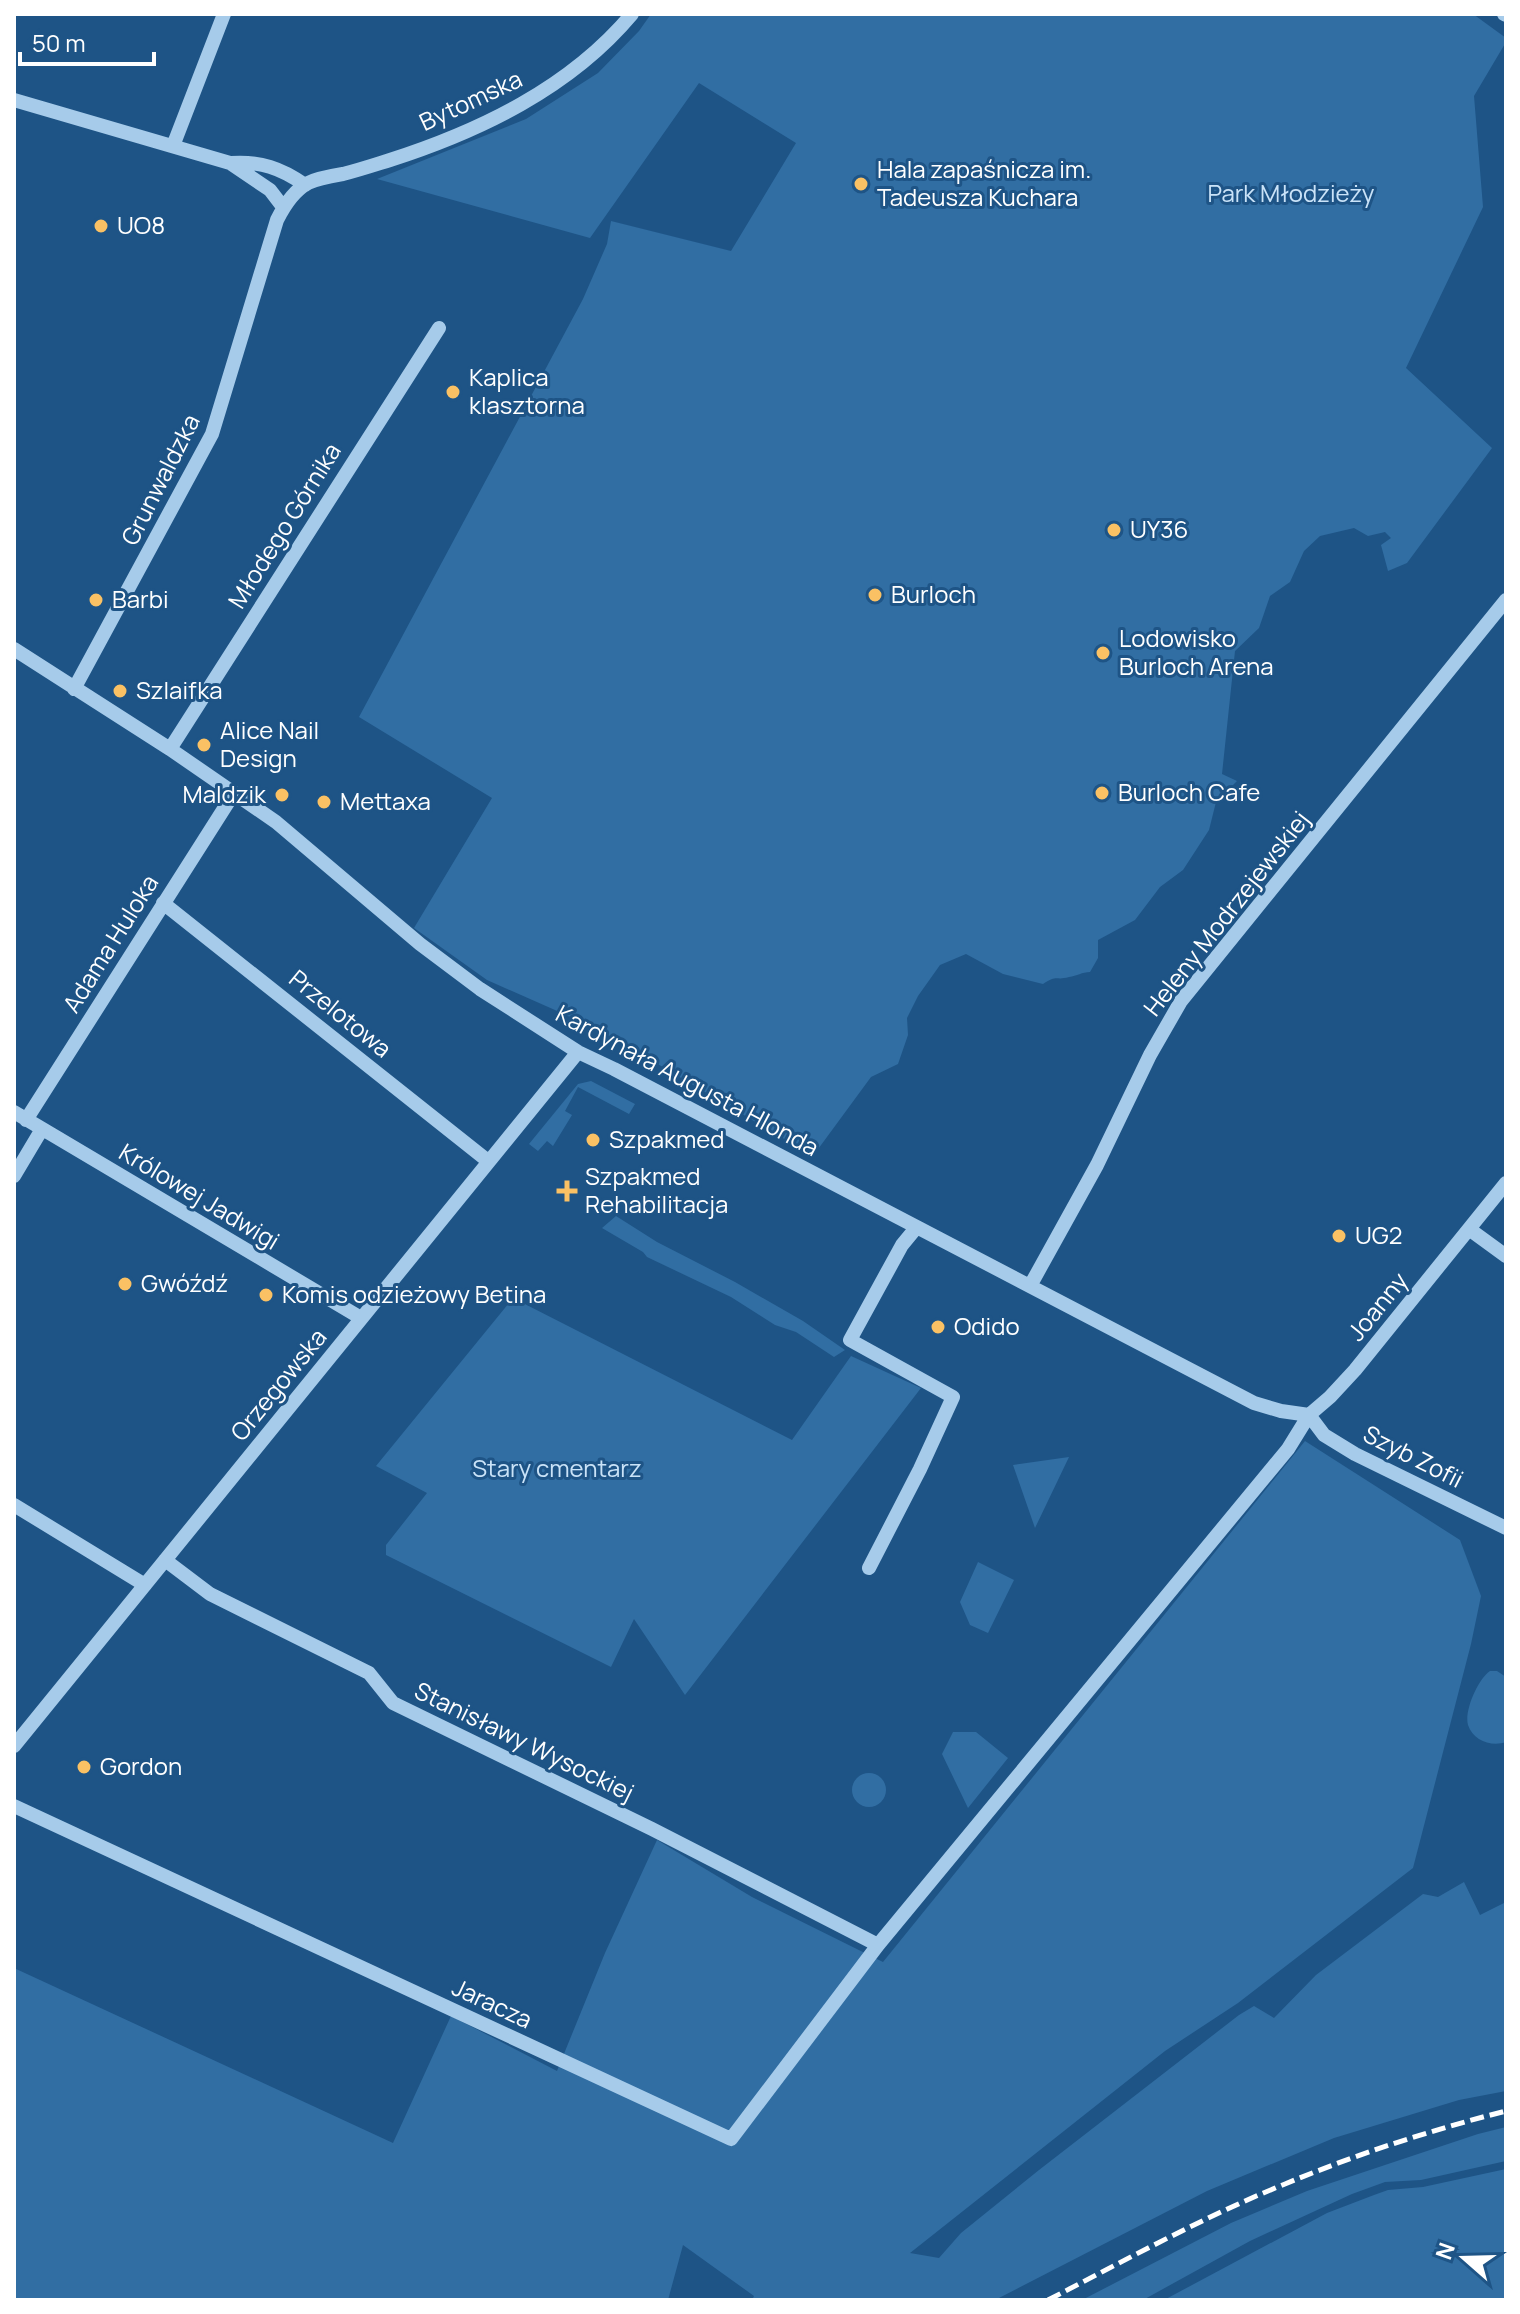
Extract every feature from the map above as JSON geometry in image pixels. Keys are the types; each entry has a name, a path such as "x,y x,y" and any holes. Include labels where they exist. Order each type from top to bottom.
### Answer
{"street":[{"path":"173,146 224,14"},
{"name":"Bytomska","path":"300,188 392,160 506,112 571,73 632,14"},
{"path":"14,100 230,163 270,190 283,207"},
{"path":"230,163 271,166 286,172 300,188"},
{"name":"Grunwaldzka","path":"74,689 212,434 283,207 300,188"},
{"name":"Młodego Górnika","path":"170,749 439,328"},
{"name":"Heleny Modrzejewskiej","path":"1030,1286 1097,1165 1150,1055 1181,1001 1506,600"},
{"name":"Kardynała Augusta Hlonda","path":"14,649 234,793 295,837 420,944 480,989 578,1052 1254,1403 1309,1415"},
{"name":"Adama Huloka","path":"20,1116 234,793"},
{"name":"Przelotowa","path":"163,903 488,1161"},
{"name":"Orzegowska","path":"14,1746 578,1052"},
{"name":"Królowej Jadwigi","path":"20,1116 361,1318"},
{"path":"14,1176 42,1129"},
{"name":"Joanny","path":"878,1945 1288,1449 1309,1415 1355,1370 1506,1183"},
{"path":"869,1568 953,1397 850,1340 902,1245 916,1228"},
{"path":"1469,1229 1506,1256"},
{"name":"Szyb Zofii","path":"1309,1415 1324,1435 1355,1454 1506,1528"},
{"path":"14,1505 145,1585"},
{"name":"Stanisławy Wysockiej","path":"165,1560 210,1594 369,1673 393,1703 652,1829 878,1945"},
{"name":"Jaracza","path":"14,1806 731,2139 878,1945"}],"green space":[{"name":"Park Młodzieży","path":"651,14 1473,14 1506,38 1474,96 1483,207 1406,368 1492,448 1407,563 1388,571 1381,545 1391,538 1385,532 1368,536 1354,528 1320,536 1304,551 1290,582 1270,596 1259,628 1235,651 1222,774 1237,781 1216,802 1209,830 1183,870 1160,887 1135,920 1098,940 1098,958 1090,972 1054,978 1043,984 1003,974 966,954 940,965 907,1018 908,1035 898,1064 871,1077 813,1156 624,1044 487,980 414,928 492,798 359,717 583,299 607,244 611,221 731,251 796,143 699,83 590,238 377,179 526,119 598,73 639,31"},
{"path":"591,1081 635,1104 629,1114 578,1087 565,1111 572,1115 553,1146 547,1141 538,1151 529,1144 578,1084"},
{"path":"616,1216 657,1242 803,1321 845,1350 834,1357 796,1332 775,1325 731,1297 647,1257 602,1228"},
{"name":"Stary cmentarz","path":"513,1298 792,1440 851,1356 921,1388 685,1695 634,1619 611,1667 386,1555 386,1545 427,1493 376,1466"},
{"path":"1305,1441 1460,1540 1481,1596 1413,1868 1238,2003 1165,2051 910,2253 939,2258 961,2233 1239,2015 1254,2006 1274,2018 1316,1975 1423,1894 1438,1897 1464,1882 1480,1915 1506,1902 1506,2091 1459,2100 1334,2138 1207,2191 995,2300 752,2300 754,2296 683,2245 668,2300 14,2300 14,1968 393,2143 451,2016 557,2071 605,1953 657,1840 752,1897 883,1962"},
{"path":"1069,1457 1035,1528 1013,1465"},
{"path":"978,1562 1014,1580 988,1633 970,1625 960,1602"},
{"path":"1490,1671 1497,1671 1506,1677 1506,1742 1501,1743 1479,1739 1470,1731 1467,1719 1473,1696"},
{"path":"953,1732 976,1732 1008,1758 968,1808 942,1754"},
{"path":"869,1773 881,1778 886,1790 881,1802 869,1807 857,1802 852,1790 857,1778"},
{"path":"1506,2127 1506,2161 1421,2180 1385,2182 1352,2194 1250,2241 1143,2300 1082,2300 1231,2223 1307,2191"},
{"path":"1506,2169 1506,2300 1164,2300 1327,2213 1388,2190 1423,2187"}],"railway":[{"path":"1048,2300 1195,2225 1285,2184 1394,2143 1506,2111"}],"place":[{"name":"Hala zapaśnicza im. Tadeusza Kuchara","path":"861,184"},
{"name":"UO8","path":"101,226"},
{"name":"Kaplica klasztorna","path":"453,392"},
{"name":"UY36","path":"1114,530"},
{"name":"Burloch","path":"875,595"},
{"name":"Barbi","path":"96,600"},
{"name":"Lodowisko Burloch Arena","path":"1103,653"},
{"name":"Szlaifka","path":"120,691"},
{"name":"Alice Nail Design","path":"204,745"},
{"name":"Burloch Cafe","path":"1102,793"},
{"name":"Maldzik","path":"282,795"},
{"name":"Mettaxa","path":"324,802"},
{"name":"Szpakmed","path":"593,1140"},
{"name":"Szpakmed Rehabilitacja","path":"567,1191"},
{"name":"UG2","path":"1339,1236"},
{"name":"Gwóźdź","path":"125,1284"},
{"name":"Komis odzieżowy Betina","path":"266,1295"},
{"name":"Odido","path":"938,1327"},
{"name":"Gordon","path":"84,1767"}]}
